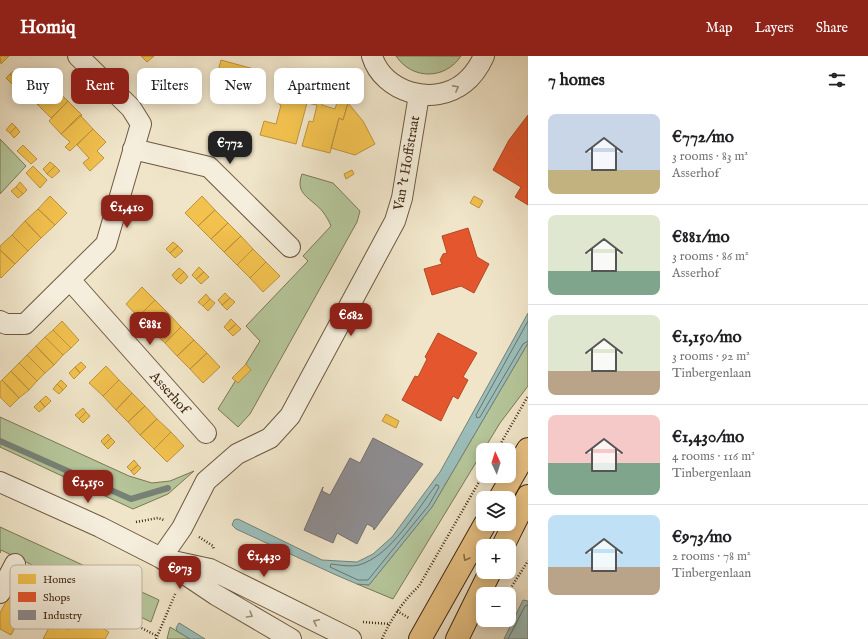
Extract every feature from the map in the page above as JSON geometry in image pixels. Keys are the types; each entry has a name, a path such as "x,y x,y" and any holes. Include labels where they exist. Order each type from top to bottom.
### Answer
{"main road":[{"path":"504,491 528,449"},
{"path":"506,539 528,496"},
{"path":"420,639 481,531"},
{"path":"457,639 487,579"}],"street":[{"path":"0,321 6,324 25,324 106,244 141,124 131,108 78,56"},
{"path":"372,56 379,70 387,79 407,92 430,96 453,90 472,76 484,56"},
{"name":"Van 't Hoffstraat","path":"161,558 182,528 206,481 237,454 270,438 290,416 395,221 402,198 419,95"},
{"path":"133,149 209,167 290,247"},
{"name":"Asserhof","path":"70,280 206,432"},
{"path":"0,482 100,527 161,558 216,595 291,639"},
{"path":"161,558 210,569 351,639"},
{"path":"0,593 10,574"}],"path":[{"path":"501,443 528,396"},
{"path":"382,639 408,596 419,586 478,483"},
{"path":"511,587 528,561"},
{"path":"139,629 156,638 177,590"}],"green space":[{"path":"396,56 461,56 446,70 428,74 411,70"},
{"path":"0,139 26,166 0,194"},
{"path":"302,174 333,183 360,211 357,222 250,414 238,427 218,409 260,341 246,326 308,261 303,256 331,226 319,207 302,192 300,181"},
{"path":"528,343 528,386 500,423 488,443 476,443 476,462 393,599 357,584 369,585 432,507"},
{"path":"0,417 129,476 152,483 170,481 194,471 168,494 133,509 0,447"},
{"path":"0,527 83,565 32,565 1,550 0,553"},
{"path":"142,592 159,600 151,622 142,618"},
{"path":"170,627 190,639 167,639"}],"water":[{"path":"528,313 528,343 432,507 369,585 357,584 336,575 236,529 232,525 234,520 238,519 322,560 357,562 373,554 392,537 440,472"},
{"path":"523,600 528,601 528,639 504,639 510,627 516,627 516,614"},
{"path":"179,623 205,639 190,639 177,631 176,628"}],"building: Homes":[{"path":"0,56 9,56 1,64"},
{"path":"141,56 154,56 147,62"},
{"path":"221,60 250,68 219,68"},
{"path":"10,74 12,76 12,84 6,78"},
{"path":"63,96 68,101 51,118 38,105 63,104"},
{"path":"68,101 82,115 61,134 49,121"},
{"path":"279,104 307,104 296,144 260,135 264,121 276,124 281,105"},
{"path":"312,104 322,104 335,109 337,104 348,104 343,120 339,118 330,153 302,146 309,121 313,122 317,105"},
{"path":"349,104 363,121 375,144 355,155 331,148 339,118 343,120"},
{"path":"80,115 93,129 70,151 65,147 70,142 61,134"},
{"path":"12,123 16,127 10,133 6,130"},
{"path":"16,127 20,132 14,138 10,133"},
{"path":"93,129 106,142 97,151 104,158 90,171 83,163 89,158 77,145"},
{"path":"23,145 37,159 31,164 17,151"},
{"path":"50,162 55,166 47,174 43,169"},
{"path":"33,166 47,180 40,188 26,173"},
{"path":"55,166 60,171 52,178 47,174"},
{"path":"352,170 354,174 346,179 344,174"},
{"path":"20,182 27,190 23,194 16,187"},
{"path":"16,187 23,194 18,198 11,191"},
{"path":"50,196 67,213 55,225 38,209"},
{"path":"202,196 215,210 198,226 185,213"},
{"path":"474,196 483,201 479,208 470,203"},
{"path":"38,209 55,225 41,238 25,221"},
{"path":"215,210 228,223 211,239 198,226"},
{"path":"25,221 41,238 28,251 12,235"},
{"path":"228,223 241,236 224,252 211,239"},
{"path":"12,235 28,251 15,264 0,250 0,246"},
{"path":"241,236 253,249 237,265 224,252"},
{"path":"173,242 178,246 170,253 166,249"},
{"path":"178,246 183,251 175,258 170,253"},
{"path":"253,249 266,262 250,278 237,265"},
{"path":"0,250 15,264 1,278 0,277"},
{"path":"266,262 280,276 263,292 250,278"},
{"path":"199,267 204,272 196,279 192,275"},
{"path":"179,268 184,272 176,280 172,275"},
{"path":"184,272 188,277 181,284 176,280"},
{"path":"204,272 209,277 201,284 196,279"},
{"path":"142,287 155,300 138,317 126,304"},
{"path":"225,293 230,298 222,305 218,300"},
{"path":"206,294 210,299 203,306 198,302"},
{"path":"230,298 235,302 227,310 222,305"},
{"path":"210,299 215,303 208,311 203,306"},
{"path":"155,300 168,313 151,330 138,317"},
{"path":"168,313 181,327 165,343 151,330"},
{"path":"231,319 236,324 228,331 224,327"},
{"path":"62,321 79,340 71,348 53,330"},
{"path":"236,324 241,329 233,336 228,331"},
{"path":"181,327 194,340 177,356 165,343"},
{"path":"53,330 71,348 63,355 45,337"},
{"path":"45,337 63,355 54,365 36,346"},
{"path":"194,340 207,353 190,369 177,356"},
{"path":"36,346 54,365 45,373 27,355"},
{"path":"207,353 220,367 203,383 190,369"},
{"path":"27,355 45,373 37,381 19,363"},
{"path":"81,362 86,367 80,373 75,367"},
{"path":"19,363 37,381 29,390 11,371"},
{"path":"246,364 251,370 238,383 232,378"},
{"path":"106,366 119,380 103,396 89,383"},
{"path":"75,367 80,373 74,379 69,373"},
{"path":"11,371 29,390 19,398 2,380"},
{"path":"2,380 19,398 10,407 0,397 0,382"},
{"path":"61,380 67,386 63,390 57,384"},
{"path":"119,380 132,393 116,410 103,396"},
{"path":"57,384 63,390 59,394 53,389"},
{"path":"132,393 145,406 128,422 116,410"},
{"path":"46,396 51,401 45,407 40,401"},
{"path":"40,401 45,407 39,412 34,407"},
{"path":"145,406 157,419 140,435 128,422"},
{"path":"83,408 86,412 79,419 75,415"},
{"path":"86,412 90,416 83,423 79,419"},
{"path":"386,414 399,421 396,428 382,421"},
{"path":"157,419 171,432 154,449 140,435"},
{"path":"171,432 184,446 167,462 154,449"},
{"path":"108,434 111,438 104,445 101,441"},
{"path":"111,438 115,442 108,449 104,445"},
{"path":"134,460 138,465 131,471 127,467"},
{"path":"138,465 141,468 134,475 131,471"},
{"path":"10,594 10,629 14,629 11,635 0,629 0,613"},
{"path":"48,629 104,629 109,632 105,639 43,639"}],"building: Shops":[{"path":"528,115 528,205 515,197 521,187 493,170 509,140"},
{"path":"468,228 477,257 489,264 474,293 461,286 432,295 424,269 442,264 440,260 443,254 447,253 442,236"},
{"path":"438,333 477,353 463,377 468,380 458,399 453,396 441,421 402,400 415,376 418,377 427,359 425,357"}],"building: Industry":[{"path":"373,438 423,464 374,530 373,527 367,524 357,544 337,533 333,543 304,530 323,487 322,491 330,495 350,458 360,463"}],"waterway":[{"path":"0,441 131,499 168,488"}]}
